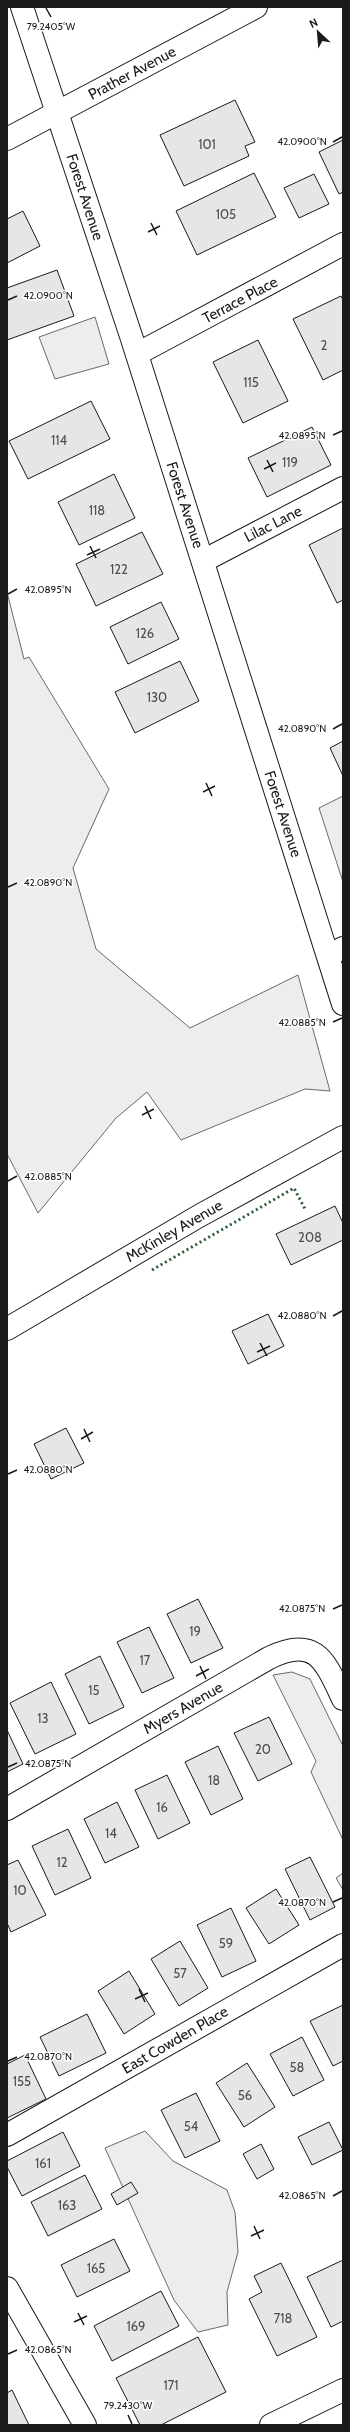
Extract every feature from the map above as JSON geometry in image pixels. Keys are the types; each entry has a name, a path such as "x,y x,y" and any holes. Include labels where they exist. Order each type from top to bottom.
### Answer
{"street":[{"name":"Forest Avenue","path":"22,7 137,354 203,561 336,952 343,1004"},
{"name":"Prather Avenue","path":"7,139 256,7"},
{"name":"Terrace Place","path":"137,354 343,244"},
{"name":"Lilac Lane","path":"203,561 343,488"},
{"name":"McKinley Avenue","path":"7,1329 199,1216 343,1137"},
{"name":"Myers Avenue","path":"7,1809 269,1658 287,1650 307,1649 324,1660 343,1699"},
{"name":"East Cowden Place","path":"7,2136 343,1945"},
{"path":"7,2288 85,2425"},
{"path":"271,2425 343,2390"}],"shaded area":[{"path":"95,317 109,364 55,379 39,337"},
{"path":"7,592 24,659 29,657 109,789 73,868 96,949 190,1028 298,975 330,1091 305,1089 181,1140 147,1092 116,1118 38,1213 7,1154"},
{"path":"343,796 343,882 319,808"},
{"path":"292,1672 310,1679 343,1746 343,1840 311,1772 316,1761 273,1675"},
{"path":"343,1873 343,1890 336,1878"},
{"path":"145,2131 173,2161 227,2190 235,2212 238,2252 227,2292 228,2325 198,2332 174,2300 105,2148"}],"building":[{"path":"235,100 255,142 245,146 249,156 184,186 160,135"},
{"path":"343,140 343,192 339,194 319,152"},
{"path":"254,173 276,217 197,255 176,211"},
{"path":"314,174 329,204 299,218 284,188"},
{"path":"23,211 40,246 7,263 7,219"},
{"path":"57,270 74,316 7,340 7,288"},
{"path":"341,296 343,300 343,370 323,380 293,319"},
{"path":"258,340 288,401 243,423 213,362"},
{"path":"91,401 110,439 28,479 9,441"},
{"path":"312,427 331,465 267,497 248,458"},
{"path":"114,474 135,518 79,545 58,502"},
{"path":"343,528 343,600 337,603 309,545"},
{"path":"142,532 163,574 96,606 76,564"},
{"path":"161,602 179,639 128,664 110,627"},
{"path":"180,661 199,701 135,733 115,692"},
{"path":"343,741 343,776 330,748"},
{"path":"335,1206 343,1223 343,1240 291,1265 276,1234"},
{"path":"268,1314 284,1346 248,1364 232,1331"},
{"path":"66,1428 84,1463 51,1479 34,1444"},
{"path":"198,1599 223,1648 191,1663 167,1614"},
{"path":"149,1627 174,1678 142,1693 117,1642"},
{"path":"100,1656 124,1707 89,1724 65,1674"},
{"path":"51,1682 76,1734 35,1754 10,1703"},
{"path":"269,1717 292,1764 258,1781 234,1733"},
{"path":"7,1730 23,1764 7,1772"},
{"path":"218,1746 243,1799 211,1815 185,1762"},
{"path":"167,1775 190,1823 158,1839 135,1790"},
{"path":"117,1802 139,1847 105,1863 84,1819"},
{"path":"68,1829 91,1878 55,1895 32,1846"},
{"path":"310,1857 335,1907 310,1920 285,1869"},
{"path":"18,1860 46,1915 11,1932 7,1923 7,1865"},
{"path":"276,1889 299,1925 269,1944 246,1908"},
{"path":"231,1908 256,1961 222,1977 197,1925"},
{"path":"180,1941 208,1988 179,2006 151,1959"},
{"path":"129,1971 155,2014 124,2034 98,1991"},
{"path":"343,2005 343,2061 333,2066 310,2021"},
{"path":"87,2014 106,2053 59,2076 40,2037"},
{"path":"302,2037 324,2080 293,2096 270,2054"},
{"path":"25,2055 46,2099 7,2118 7,2064"},
{"path":"247,2063 275,2107 244,2127 216,2083"},
{"path":"196,2093 220,2141 185,2158 161,2110"},
{"path":"329,2122 343,2150 312,2165 298,2137"},
{"path":"63,2132 80,2166 22,2196 7,2167 7,2161"},
{"path":"261,2144 274,2169 257,2179 243,2154"},
{"path":"85,2175 102,2209 48,2236 31,2202"},
{"path":"131,2182 138,2193 117,2205 111,2194"},
{"path":"114,2239 130,2271 77,2297 61,2265"},
{"path":"343,2260 343,2321 331,2327 307,2277"},
{"path":"281,2263 317,2337 277,2356 249,2299 262,2292 254,2276"},
{"path":"161,2291 179,2326 112,2361 94,2326"},
{"path":"198,2337 226,2392 161,2425 140,2425 116,2378"},
{"path":"12,2390 29,2425 7,2425 7,2393"}],"hedge":[{"path":"152,1270 294,1188 305,1209"}]}
